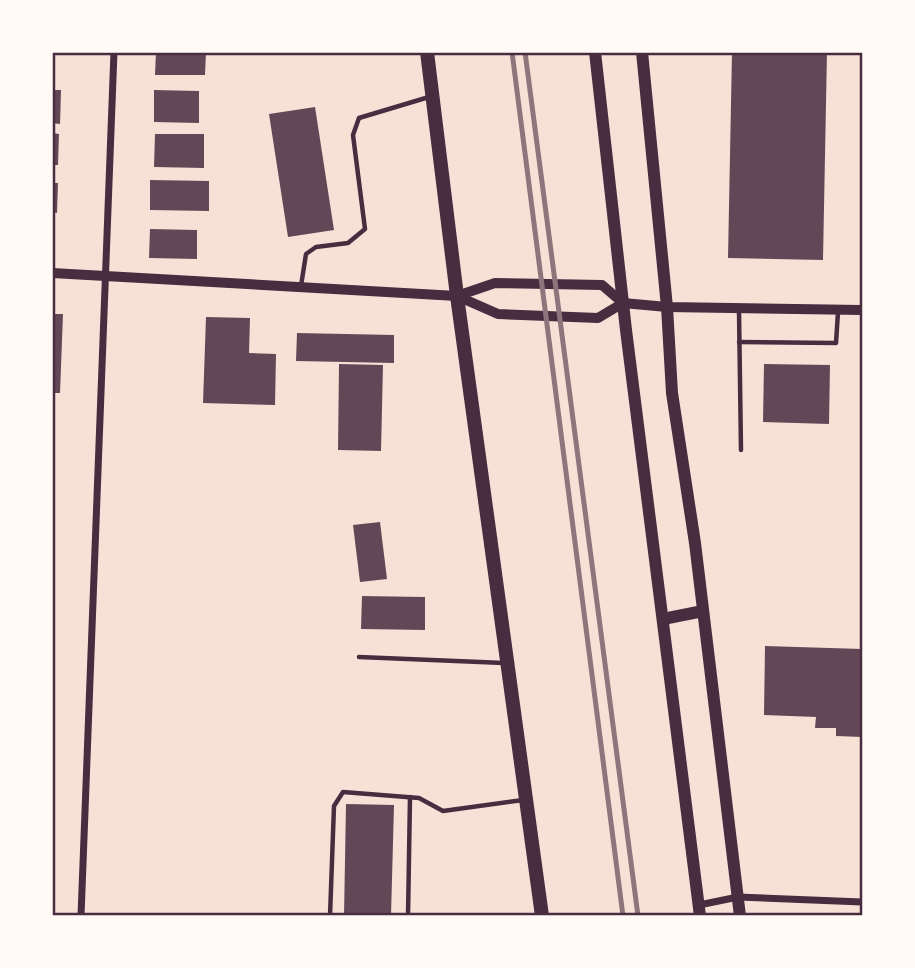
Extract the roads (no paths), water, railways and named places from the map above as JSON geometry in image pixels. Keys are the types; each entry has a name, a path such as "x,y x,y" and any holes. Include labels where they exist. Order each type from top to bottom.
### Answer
{"main road":[{"path":"427,52 457,296 542,915"},
{"path":"595,52 623,303 700,910"},
{"path":"642,52 667,307 672,393 703,611 740,915"},
{"path":"663,619 703,611"}],"street":[{"path":"81,915 114,52"},
{"path":"52,273 457,296 498,314 598,318 623,303"},
{"path":"457,296 495,283 601,285 623,303 667,307 863,310"},
{"path":"700,910 737,897 863,902"}],"lane":[{"path":"301,287 306,254 316,247 348,243 365,229 354,135 359,118 433,95"},
{"path":"739,308 741,450"},
{"path":"739,342 836,343 838,310"},
{"path":"359,657 509,664"},
{"path":"330,915 334,806 343,792 419,798 443,811 526,800"},
{"path":"408,915 410,797"}],"railway":[{"path":"512,52 623,916"},
{"path":"525,52 638,916"}]}
